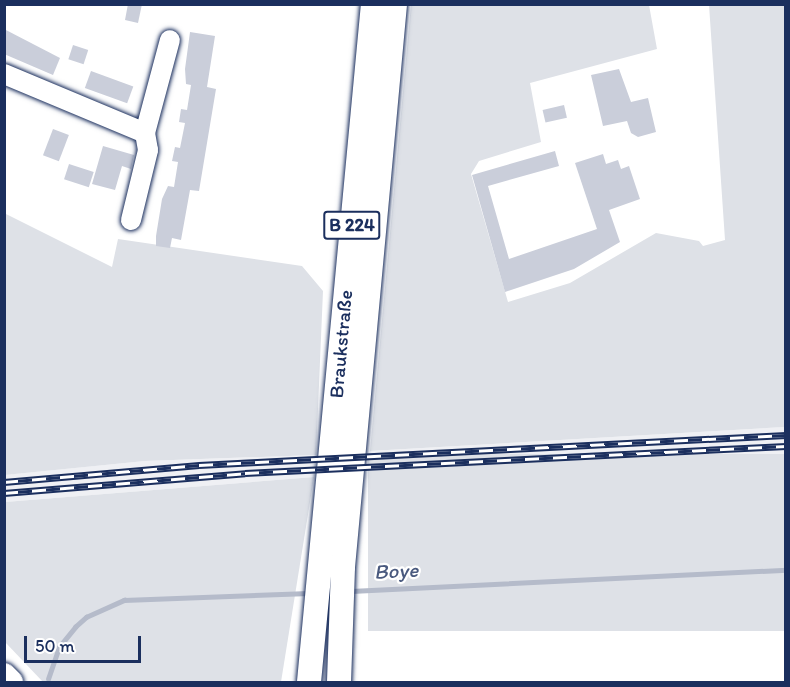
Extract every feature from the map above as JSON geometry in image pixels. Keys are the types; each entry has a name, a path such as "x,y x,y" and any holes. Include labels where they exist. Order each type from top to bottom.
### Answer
{"main road":[{"name":"Braukstraße","path":"339,682 340,615 332,566 373,4"},
{"name":"Braukstraße","path":"309,682 316,614 332,566 395,4"},
{"path":"4,675 11,682"}],"street":[{"path":"131,220 148,150 145,133 170,40"},
{"path":"4,74 145,133"}],"shaded area":[{"path":"411,5 649,5 657,49 530,83 541,142 479,161 471,174 508,302 570,283 656,233 699,241 703,246 725,240 709,5 785,5 785,427 370,451"},
{"path":"4,213 112,267 118,239 302,266 323,291 316,455 145,461 5,475"},
{"path":"785,427 785,454 368,473 370,451"},
{"path":"368,454 785,454 785,631 368,631"},
{"path":"316,455 314,477 5,502 4,475 145,461"},
{"path":"314,477 281,682 43,682 5,642 5,502"}],"building":[{"path":"128,4 142,4 138,23 125,20"},
{"path":"4,29 60,58 53,75 4,54"},
{"path":"190,32 215,36 207,87 216,89 199,191 190,190 181,240 172,238 170,248 156,246 156,236 162,199 168,186 174,187 178,162 172,161 175,147 180,148 185,123 179,122 181,109 187,110 191,85 186,84 185,69"},
{"path":"73,45 88,50 84,64 68,59"},
{"path":"619,69 631,102 648,98 656,132 638,137 631,133 627,121 603,126 591,75"},
{"path":"91,71 133,86 127,103 85,88"},
{"path":"564,105 567,118 545,123 543,110"},
{"path":"53,129 69,135 59,161 43,155"},
{"path":"103,146 134,155 131,169 122,166 115,190 92,184"},
{"path":"555,151 559,166 488,186 509,259 597,229 575,163 603,154 606,164 618,160 621,169 629,166 640,199 609,210 620,242 574,269 505,292 472,175"},
{"path":"69,164 94,172 89,187 64,179"}],"waterway":[{"name":"Boye","path":"351,591 786,570"},
{"name":"Boye","path":"48,679 59,647 75,627 86,617 124,600 309,593"}],"railway":[{"path":"4,482 199,465 786,435"},
{"path":"4,493 245,473 786,446"}]}
